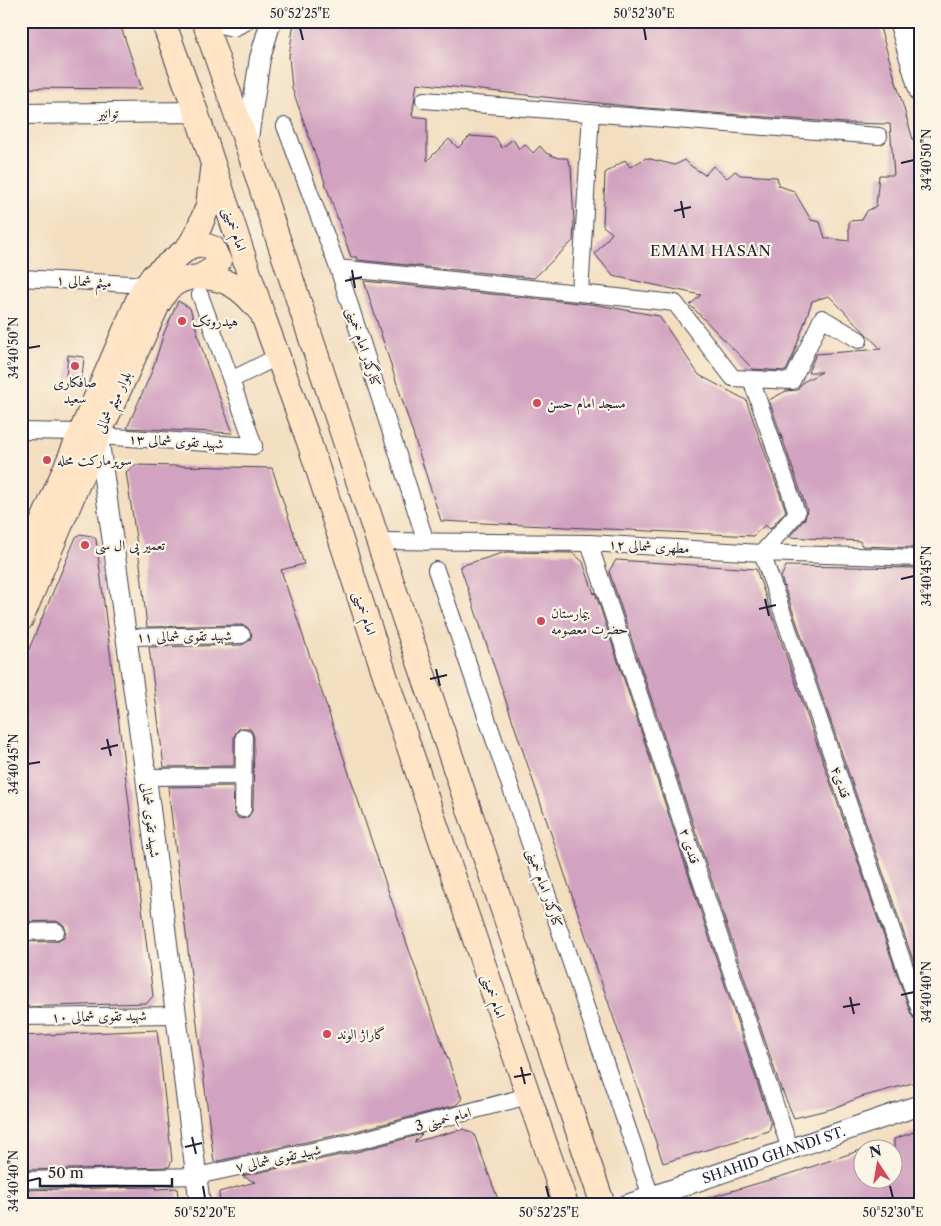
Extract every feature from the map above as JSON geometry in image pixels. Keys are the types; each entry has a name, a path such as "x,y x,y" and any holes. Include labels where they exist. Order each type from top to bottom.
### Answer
{"main road":[{"name":"امام خمینی","path":"163,21 196,112 262,313 279,356 400,719 566,1205"},
{"path":"204,21 603,1205"},
{"name":"بلوار میثم شمالی","path":"21,619 141,293 154,276 188,247 204,218 208,206 213,163"},
{"path":"188,247 201,244 213,248 219,260 201,286"},
{"name":"بلوار میثم شمالی","path":"21,571 89,434 158,304 169,288 183,279 201,286 231,284 247,296 262,313"}],"street":[{"path":"213,21 232,26 244,21"},
{"path":"247,145 260,58 271,21"},
{"path":"899,21 920,93"},
{"path":"424,100 879,136"},
{"name":"توانیر","path":"21,114 196,112"},
{"path":"580,293 591,114"},
{"name":"کنارگذر امام خمینی","path":"285,126 338,268 426,542"},
{"path":"338,268 675,303 732,378 792,381 822,318 859,340"},
{"name":"میثم شمالی ۱","path":"21,278 148,285"},
{"path":"201,286 231,380 279,356"},
{"path":"751,379 796,513 762,553"},
{"name":"شهید تقوی شمالی ۱۳","path":"21,431 254,446 231,380"},
{"name":"شهید تقوی شمالی","path":"89,434 126,637 146,777 200,1205"},
{"name":"مطهری شمالی ۱۲","path":"378,541 589,543 762,553 920,558"},
{"name":"قندی ۲","path":"589,543 790,1149"},
{"name":"قندی۴","path":"762,553 920,1011"},
{"name":"کنارگذر امام خمینی","path":"436,570 652,1201"},
{"name":"شهید تقوی شمالی ۱۱","path":"126,637 242,635"},
{"path":"243,809 244,737"},
{"path":"146,777 243,776"},
{"path":"21,932 56,932"},
{"name":"شهید تقوی شمالی ۱۰","path":"22,1017 176,1015"},
{"name":"امام خمینی 3","path":"358,1141 528,1096"},
{"name":"SHAHID GHANDI ST.","path":"627,1205 652,1201 790,1149 920,1105"},
{"name":"شهید تقوی شمالی ۷","path":"29,1180 197,1176 358,1141"}],"building":[{"path":"21,21 119,21 142,89 21,88"},
{"path":"294,21 878,21 920,163 920,548 862,546 860,541 789,537 805,519 807,510 769,400 786,391 797,390 803,382 822,372 808,372 816,354 881,349 829,296 812,301 786,371 753,369 690,305 701,295 613,276 595,254 612,233 603,226 605,173 625,160 630,167 646,158 675,165 685,160 705,175 713,166 727,178 735,171 740,175 777,177 779,186 794,191 811,220 820,222 825,238 849,241 849,221 862,220 867,211 876,206 879,175 894,175 890,124 845,123 635,107 417,83 412,116 427,118 427,161 449,139 458,148 470,136 496,138 502,148 513,139 519,149 525,144 533,153 540,146 546,153 558,158 567,158 571,167 574,222 573,241 534,278 358,260 357,257 351,257 292,88 289,56"},
{"name":"مسجد امام حسن","path":"364,281 598,305 659,316 699,375 746,400 786,511 770,529 765,525 753,536 441,521"},
{"path":"178,301 190,308 206,362 233,433 127,428 152,371 164,333"},
{"name":"صافکاری سعید","path":"68,355 84,357 82,378 66,376"},
{"path":"135,465 272,468 304,564 281,570 390,896 462,1099 456,1105 356,1131 214,1162 168,787 233,786 234,813 238,818 248,817 253,809 254,737 249,728 240,728 236,732 234,737 234,766 164,767 149,647 242,645 250,640 252,634 247,627 242,625 147,627 140,564 126,472"},
{"path":"80,534 92,536 96,539 153,996 147,1003 21,1007 21,942 57,941 65,936 66,931 64,925 56,921 21,922 21,668 76,537"},
{"path":"506,552 573,553 583,562 594,594 595,592 771,1124 769,1131 663,1163 460,566"},
{"path":"616,560 756,569 911,1014 914,1019 920,1021 920,1081 861,1097 831,1109 794,1118 782,1090 782,1092 609,571"},
{"path":"786,566 920,568 920,980 781,577"},
{"path":"157,1030 172,1160 169,1167 21,1170 21,1036"},
{"path":"463,1129 474,1134 500,1205 220,1205 219,1192 255,1182 242,1176 360,1151 422,1134 414,1142"},
{"path":"920,1130 920,1205 699,1205 698,1201 854,1152 854,1188 904,1188 904,1138 897,1138"},
{"path":"156,1187 155,1189 177,1188 179,1205 21,1205 21,1190"}],"place":[{"name":"هیدروتک","path":"182,321"},
{"name":"صافکاری سعید","path":"75,366"},
{"name":"مسجد امام حسن","path":"537,403"},
{"name":"سوپرمارکت محله","path":"47,460"},
{"name":"تعمیر پی ال سی","path":"85,545"},
{"name":"بیمارستان حضرت معصومه","path":"541,621"},
{"name":"گاراژ الوند","path":"327,1034"}],"district":[{"name":"EMAM HASAN","path":"711,250"}]}
